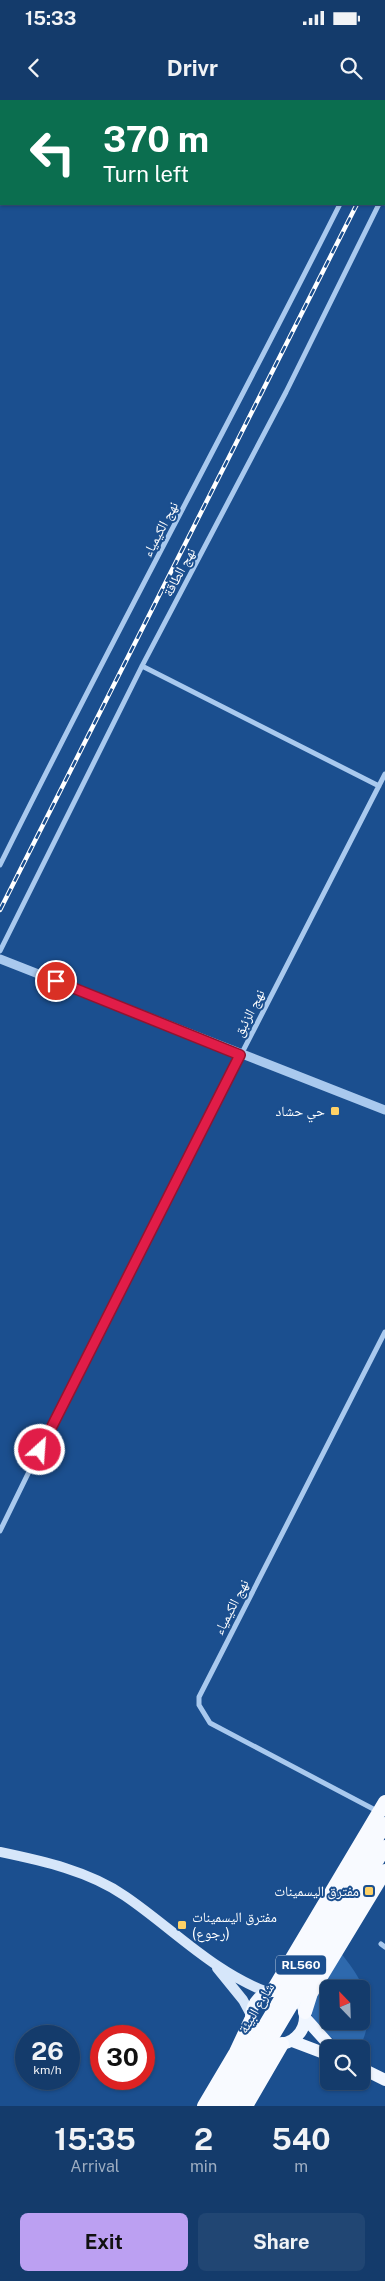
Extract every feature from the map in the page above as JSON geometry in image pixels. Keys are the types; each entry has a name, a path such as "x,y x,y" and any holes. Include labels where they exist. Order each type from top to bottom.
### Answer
{"highway":[{"path":"270,1991 383,1813"},
{"name":"شارع البيئة","path":"217,2106 383,1813"},
{"name":"RL560","path":"231,2106 385,1848"},
{"path":"305,2016 311,1993 385,1871"},
{"path":"204,2106 236,2052 251,2018"},
{"path":"246,2106 287,2042"}],"main road":[{"path":"0,1852 60,1866 81,1873 124,1895 215,1965 270,1991 290,1992 302,2004 305,2016 325,2040"},
{"path":"215,1965 243,2000 251,2018 253,2029 265,2041 287,2042 320,2053"},
{"path":"251,2018 255,2001 270,1991"},
{"path":"287,2042 299,2035 305,2016"},
{"path":"370,2072 385,2080"}],"street":[{"name":"نهج الكيمياء","path":"0,865 70,724 278,329 340,205"},
{"name":"نهج الطاقة","path":"0,951 142,666 286,392 379,205"},
{"path":"142,666 379,786"},
{"name":"نهج الزئبق","path":"0,1531 240,1055 385,774"},
{"path":"0,959 240,1055 385,1110"},
{"name":"نهج الكيمياء","path":"383,1813 210,1723 199,1705 198,1697 385,1332"}],"shaded area":[{"path":"336,1947 359,1980 321,1980"},
{"path":"320,1981 320,2027 308,2007"},
{"path":"323,2030 366,2030 363,2040 335,2040"}],"railway":[{"path":"0,910 356,205"}],"place":[{"name":"حي حشاد","path":"335,1111"},
{"name":"مفترق اليسمينات","path":"369,1891"},
{"name":"مفترق اليسمينات (رجوع)","path":"182,1925"}],"route":[{"path":"40,1450 240,1055 56,981"}]}
